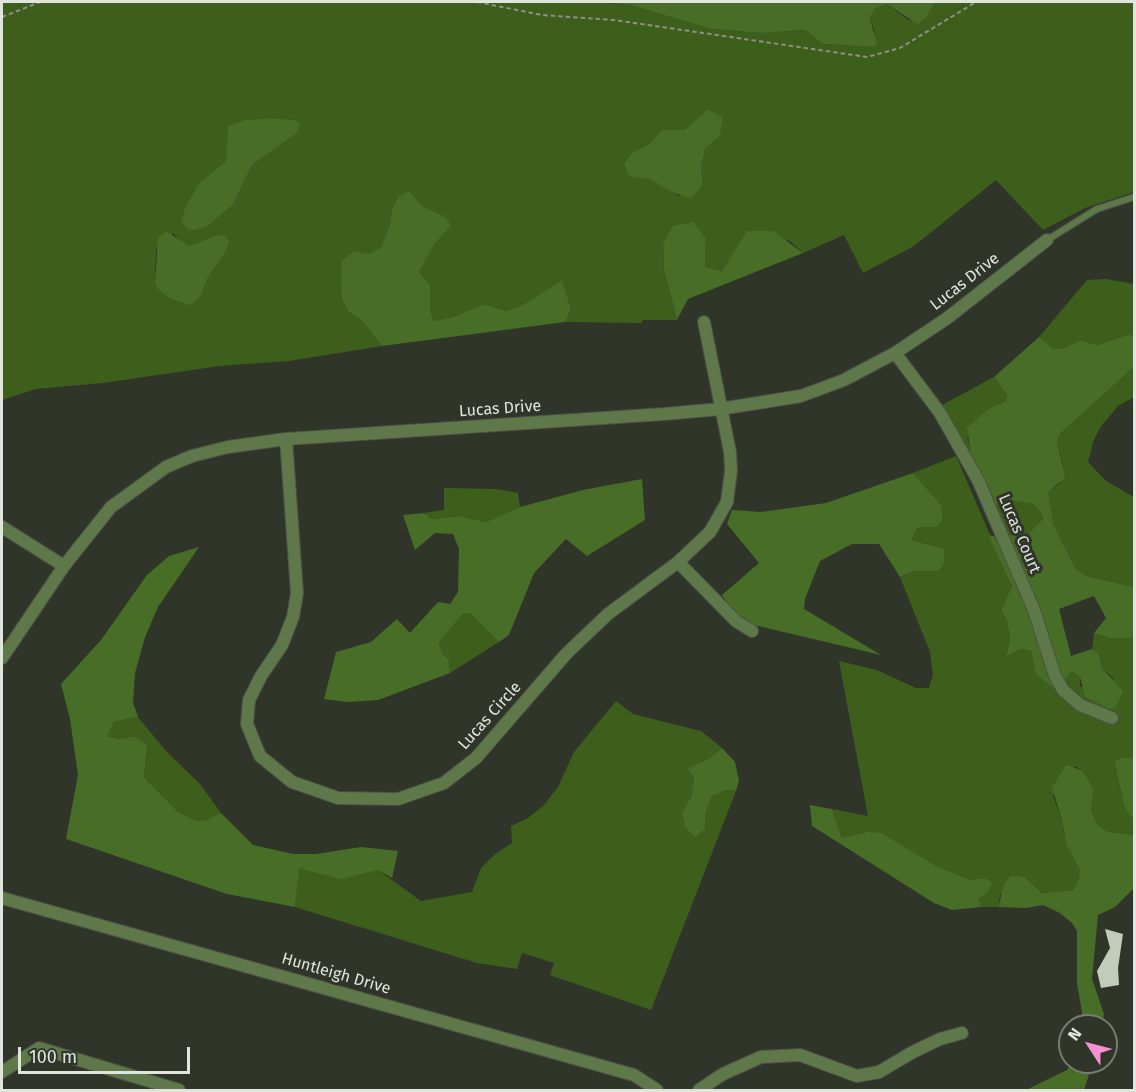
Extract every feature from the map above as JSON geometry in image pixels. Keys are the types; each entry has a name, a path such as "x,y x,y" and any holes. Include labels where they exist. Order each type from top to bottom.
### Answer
{"street":[{"name":"Lucas Drive","path":"2,658 64,566 111,507 166,467 192,456 228,447 286,439 720,409 801,396 844,380 895,352 946,319 1047,240"},
{"name":"Lucas Circle","path":"286,439 297,593 293,617 282,645 261,676 249,700 247,724 260,756 292,782 338,798 398,799 444,783 476,758 566,654 608,614 678,562 710,532 727,502 730,452 704,322"},
{"name":"Lucas Court","path":"895,352 940,413 978,480 1034,610 1055,676 1063,690 1080,705 1112,718"},
{"path":"2,527 64,566"},
{"path":"678,562 736,621 752,632"},
{"name":"Huntleigh Drive","path":"2,898 634,1075 657,1090"},
{"path":"699,1090 723,1074 761,1057 800,1055 857,1076 879,1072 931,1043 962,1033"},
{"path":"2,1072 39,1048 179,1090"}],"lane":[{"path":"1047,240 1097,209 1134,197"}],"path":[{"path":"2,17 40,2"},
{"path":"477,2 542,15 614,20 867,57 900,48 976,2"}],"green space":[{"path":"2,2 602,2 630,5 711,29 762,33 805,30 823,44 872,47 875,32 870,18 875,9 886,4 909,20 928,15 935,2 1134,2 1134,192 1085,208 1043,230 996,180 914,246 863,273 844,235 803,253 790,241 748,231 722,271 705,267 706,239 674,226 663,243 664,270 677,320 643,320 641,323 565,322 571,310 561,281 524,304 505,311 483,304 453,317 433,321 430,285 419,272 445,217 398,197 392,208 390,224 381,247 369,254 349,312 362,321 382,346 289,361 219,366 103,383 36,389 2,400","holes":["708,109 719,135 705,149 701,170 703,184 679,196 649,179 633,152 649,144 662,131 684,130","272,118 295,120 290,138 252,165 233,205 221,215 200,182 226,161 245,120","173,233 180,242 189,246 214,236 226,251 207,279 202,294 155,282 156,250"]},
{"path":"602,2 935,2 928,15 918,24 886,4 875,9 870,18 877,44 872,47 823,44 805,30 762,33 711,29 630,5"},
{"path":"708,109 723,118 720,135 705,149 701,170 703,184 691,199 669,191 649,179 629,176 624,164 633,152 649,144 662,130 684,130"},
{"path":"272,118 295,120 300,124 297,133 252,165 233,205 206,227 189,231 181,221 186,206 200,182 226,161 228,126 245,120"},
{"path":"409,191 422,206 445,217 451,225 435,243 419,272 430,285 433,321 453,317 483,304 506,311 524,304 562,280 571,310 565,322 382,346 362,321 349,312 342,299 341,262 354,251 369,254 381,247 390,224 392,208 398,197"},
{"path":"693,222 706,239 705,267 722,271 747,231 773,231 803,253 688,299 677,320 664,270 663,243 673,226"},
{"path":"166,231 189,246 214,236 224,235 229,241 226,251 207,279 202,294 191,305 171,299 158,289 155,283 158,238"},
{"path":"1106,279 1134,284 1134,337 1130,334 1097,345 1080,340 1064,348 1053,349 1039,337 1087,280"},
{"path":"1130,334 1134,337 1134,367 1061,433 1057,440 1065,477 1048,493 1053,524 1076,569 1087,576 1134,587 1134,638 1109,638 1094,633 1106,618 1094,596 1059,609 1071,656 1092,649 1099,654 1102,668 1123,691 1116,707 1110,709 1085,697 1080,677 1071,671 1057,691 1036,674 1031,651 1021,649 1006,656 1010,639 1007,621 1001,610 1012,586 988,535 997,537 1015,535 1024,538 1043,519 1040,511 1033,504 1010,500 994,505 971,454 967,428 988,409 1006,401 1007,395 994,377 1039,337 1053,349 1064,348 1080,340 1097,345"},
{"path":"1134,367 1134,397 1118,406 1102,425 1094,439 1088,462 1106,481 1134,497 1134,587 1087,576 1076,569 1053,524 1047,503 1048,493 1059,484 1063,465 1057,440 1061,433"},
{"path":"994,377 1007,395 1006,401 988,409 967,438 980,473 938,407"},
{"path":"956,456 1012,586 1001,610 1007,621 1010,639 1006,655 1021,649 1031,651 1036,674 1071,671 1080,677 1080,687 1114,679 1102,668 1099,654 1092,649 1094,633 1109,638 1134,638 1134,757 1121,759 1114,763 1125,809 1134,820 1134,835 1108,832 1097,824 1091,810 1094,791 1081,770 1075,766 1053,796 1062,820 1066,845 1080,870 1078,881 1073,890 1042,893 1025,877 1000,895 998,907 981,907 979,899 988,892 984,878 970,880 933,864 897,843 866,832 842,838 832,809 868,816 839,661 877,670 916,688 929,688 933,675 930,652 900,577 914,571 938,571 943,548 911,540 918,527 937,526 942,506 913,473"},
{"path":"913,473 942,506 942,520 937,527 918,527 911,540 943,548 945,562 938,571 914,571 900,577 879,544 852,544 820,561 805,599 804,609 881,655 754,625 733,612 722,595 759,563 727,524 732,510 761,512 826,503"},
{"path":"642,479 645,520 587,556 566,539 534,573 509,635 499,642 470,613 463,613 439,642 442,653 449,660 450,673 378,700 348,702 324,699 336,652 371,642 397,619 410,633 438,602 450,604 458,592 459,549 453,534 435,533 415,550 403,515 424,513 431,519 459,516 487,522 520,507 583,490"},
{"path":"444,488 496,489 518,493 520,507 488,522 459,516 430,519 424,513 444,510"},
{"path":"1010,500 1033,504 1040,511 1043,519 1024,538 1006,536 994,505"},
{"path":"199,547 158,607 145,637 135,673 133,703 138,717 114,722 107,736 119,739 134,736 147,745 144,777 177,811 196,821 206,820 221,813 253,845 293,854 316,854 361,847 398,851 392,878 378,870 340,879 299,868 295,907 227,894 66,839 78,775 70,719 61,684 101,640 147,575 169,556"},
{"path":"462,612 470,613 499,642 450,673 449,660 442,653 439,642"},
{"path":"616,701 633,714 701,731 722,748 708,759 687,768 694,778 691,797 682,812 705,829 706,812 712,796 726,790 736,791 651,1010 550,975 554,963 522,953 517,969 477,963 295,907 298,868 378,870 421,901 472,892 481,868 495,854 512,843 511,826 528,818 544,805 558,787 574,752"},
{"path":"138,717 165,750 200,784 221,813 206,820 196,821 177,811 144,777 147,745 134,736 119,739 106,736 114,722"},
{"path":"722,748 735,762 739,781 736,791 726,790 712,796 706,812 705,829 695,837 685,827 682,812 691,797 694,778 687,768 708,759"},
{"path":"1134,757 1134,820 1125,809 1114,762 1121,758"},
{"path":"1066,765 1081,770 1094,791 1091,810 1097,824 1108,832 1134,835 1134,888 1115,907 1098,915 1092,979 1104,1014 1082,1014 1077,984 1077,931 1072,923 1060,913 1043,905 1026,908 998,907 1005,882 1011,876 1025,877 1042,893 1073,890 1078,881 1080,870 1066,845 1062,820 1052,788"},
{"path":"810,805 832,809 842,838 866,832 881,833 933,864 970,880 984,878 992,882 988,892 979,899 981,907 952,910 934,903 812,826"},
{"path":"1059,1074 1089,1074 1084,1090 1026,1090"}],"building":[{"path":"1105,929 1123,934 1118,968 1119,985 1101,988 1097,971 1110,948"}]}
